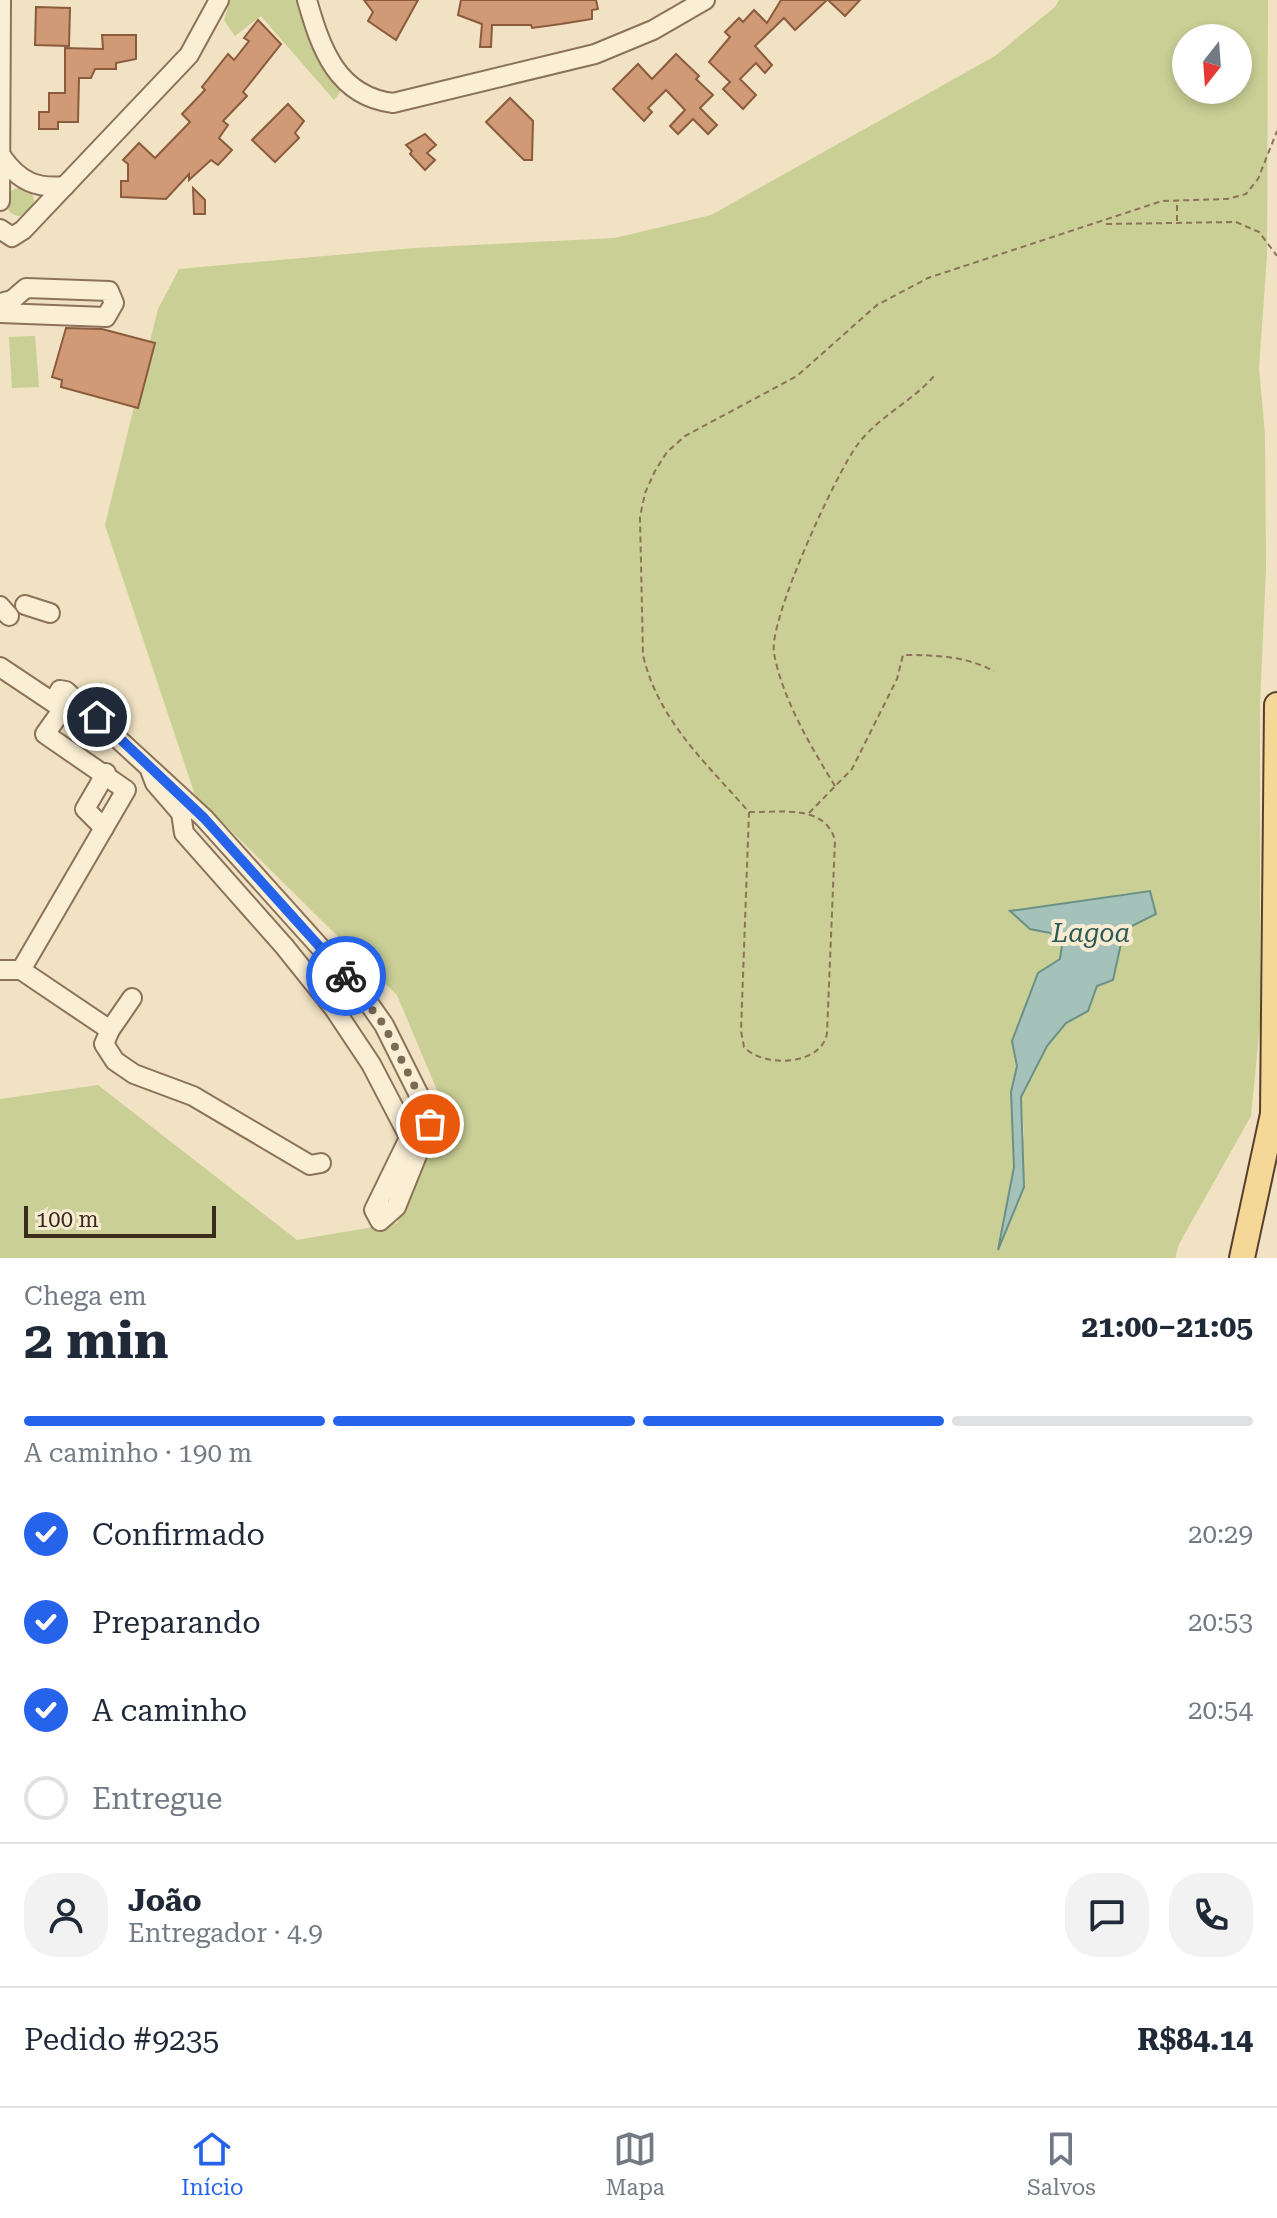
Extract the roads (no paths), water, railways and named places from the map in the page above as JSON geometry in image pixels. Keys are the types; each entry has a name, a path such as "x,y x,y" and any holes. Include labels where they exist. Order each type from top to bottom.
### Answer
{"main road":[{"path":"1242,1258 1265,1164 1273,1114 1276,1060 1277,705"},
{"path":"1265,1164 1277,1190"},
{"path":"1251,1217 1277,1212"}],"street":[{"path":"0,201 1,0"},
{"path":"0,229 6,236 17,235 65,186 189,55 219,0"},
{"path":"307,0 332,64 350,88 370,98 393,103 595,54 653,30 705,0"},
{"path":"2,157 25,181 37,186 65,186"},
{"path":"0,303 12,300 26,288 39,288 109,291 114,303 106,317 0,313"},
{"path":"25,605 50,613"},
{"path":"0,667 53,702 60,713 45,734 106,773 126,790 21,970"},
{"path":"53,702 60,690 66,691 204,818 363,995 395,1045 428,1113 430,1124 396,1207 380,1221 374,1210 410,1136"},
{"path":"150,770 155,783 181,813 188,838 284,946 354,1035 410,1136"},
{"path":"104,828 85,809 106,773"},
{"path":"0,970 21,970 110,1030"},
{"path":"132,998 110,1030 104,1044 107,1051 134,1074 193,1096 310,1165 321,1163"},
{"path":"410,1136 422,1136 430,1124"}],"water":[{"name":"Lagoa","path":"1150,891 1156,914 1124,930 1113,980 1097,986 1088,1011 1066,1023 1047,1046 1021,1097 1024,1187 998,1250 1014,1167 1011,1092 1017,1066 1012,1041 1038,973 1060,959 1062,945 1050,933 1030,929 1010,911"}]}
